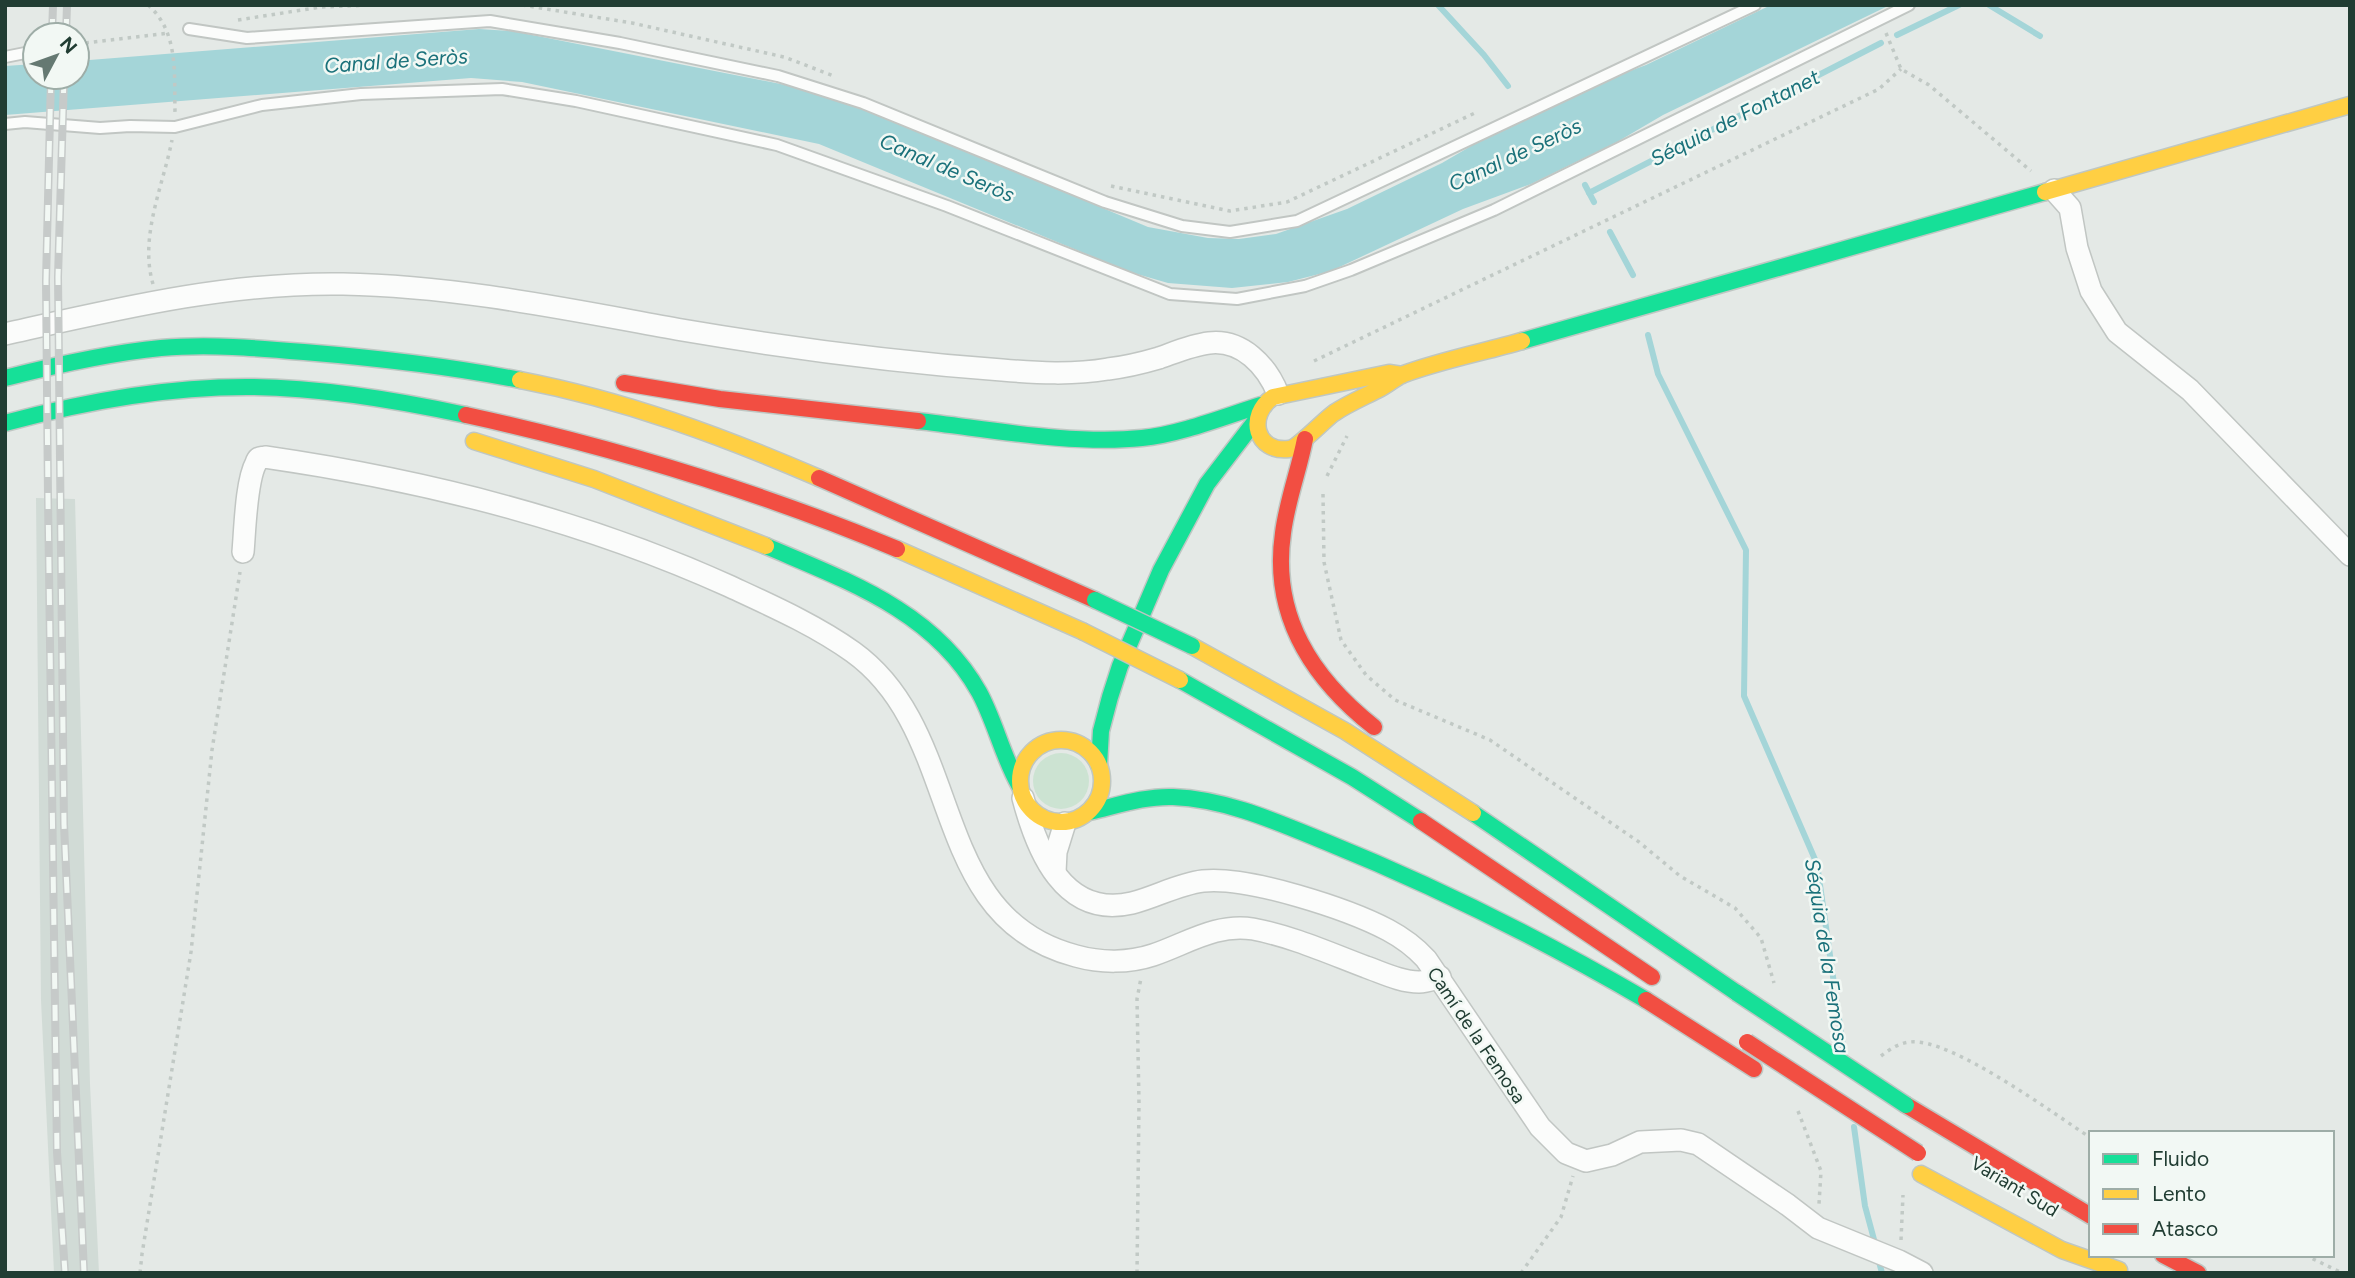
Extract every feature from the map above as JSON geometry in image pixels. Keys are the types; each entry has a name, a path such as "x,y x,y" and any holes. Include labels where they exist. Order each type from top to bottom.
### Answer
{"main road":[{"path":"1262,458 1280,449 1298,445 1354,400 1402,375 2350,106"},
{"path":"5,379 79,360 162,348 240,346 355,355 438,366 563,389 681,422 764,454 1096,600 1192,646 1309,710 1383,755 1584,887 1906,1105 2089,1215"},
{"path":"355,355 428,354 527,365"},
{"path":"609,381 720,399 1067,438 1110,440 1165,433 1389,373 1402,375"},
{"path":"5,423 140,395 193,389 288,388 372,398 452,412 570,439 728,486 961,574 1180,680 1352,777 1470,852 1666,987"},
{"path":"140,395 274,404"},
{"path":"1099,765 1101,731 1120,666 1170,550 1207,484 1271,403 1297,397 1308,408 1308,435 1283,536 1281,570 1286,608 1297,640 1326,684 1348,708 1388,737"},
{"path":"1271,403 1257,430 1270,446 1280,449"},
{"path":"455,435 610,486 751,540 834,576 902,611 939,639 968,672 987,707 1010,771 1021,792 1030,809 1040,817 1052,822 1065,822 1078,819 1089,812 1102,790 1099,765 1092,753 1082,745 1069,740 1044,743 1033,750 1025,760 1020,772 1021,792"},
{"path":"1194,506 1238,469"},
{"path":"1056,740 1083,719 1120,666"},
{"path":"1449,779 1584,887"},
{"path":"1089,812 1141,800 1164,797 1187,799 1248,812 1334,845 1440,889 1507,922 1647,999 1760,1073"},
{"name":"Variant Sud","path":"1741,1038 1928,1159 2089,1254"},
{"path":"1915,1171 2052,1245 2121,1272"},
{"name":"Variant Sud","path":"2095,1257 2121,1272"},
{"path":"2167,1257 2198,1273"}],"street":[{"path":"2054,190 2070,208 2077,248 2091,291 2117,332 2190,390 2350,555"},
{"path":"5,334 141,303 256,287 341,284 423,288 469,293 813,351 1025,372 1077,373 1103,370 1132,365 1216,342 1246,352 1264,370 1274,383 1271,403"},
{"path":"243,552 251,479 259,458 265,457 395,480 508,507 633,547 712,579 821,631 856,654 884,680 919,734 974,877 1002,914 1037,940 1077,957 1126,960 1153,955 1215,931 1254,929 1296,941 1394,977 1416,982 1440,977"},
{"name":"Camí de la Femosa","path":"1021,792 1036,842 1046,863 1064,885 1096,904 1119,906 1181,886 1203,881 1228,881 1264,887 1354,915 1390,931 1415,947 1440,977 1539,1127 1566,1153 1578,1158"},
{"path":"1055,872 1056,852 1065,822"},
{"path":"1578,1158 1586,1161 1640,1142 1681,1140 1698,1144 1818,1228 1922,1273"}],"lane":[{"path":"189,29 247,38 490,22 620,43 778,76 863,103 1105,202 1182,226 1230,232 1297,221 1755,5"},
{"path":"5,124 25,122 100,128 130,125 175,127 262,105 361,94 502,89 564,99 776,145 947,206 1170,295 1237,299 1305,286 1351,270 1494,210 1909,5"}],"path":[{"path":"148,5 157,13 169,33 172,45 175,127 150,245 150,274 154,286 165,300"},
{"path":"226,22 321,7 373,5"},
{"path":"523,5 632,23 784,57 834,76"},
{"path":"1880,19 1900,69 1929,85 2054,190"},
{"path":"91,42 189,29"},
{"path":"1313,362 1879,89 1900,69"},
{"path":"1110,186 1230,211 1287,202 1477,112"},
{"path":"1354,400 1352,425 1323,485 1324,562 1341,640 1366,675 1395,700 1490,740 1639,842 1680,876 1735,908 1761,938 1777,991"},
{"path":"140,1273 191,952 212,751 243,552"},
{"path":"1137,1273 1137,999 1142,975 1153,955"},
{"path":"1881,1056 1892,1047 1911,1042 1931,1044 1975,1063 2089,1137"},
{"path":"1796,1105 1821,1171 1818,1228"},
{"path":"1521,1273 1561,1217 1578,1158"},
{"path":"2309,1257 2342,1273"}],"shaded area":[{"path":"36,498 75,499 90,1084 99,1273 54,1273 41,1000"}],"green space":[{"path":"1061,753 1076,758 1084,766 1089,781 1084,796 1076,804 1061,809 1046,804 1038,796 1033,781 1038,766 1046,758"}],"water":[{"name":"Canal de Seròs","path":"1771,5 1890,5 1663,115 1617,142 1531,184 1463,209 1331,271 1288,282 1232,288 1168,283 1130,272 819,144 522,82 471,78 5,115 5,66 21,65 21,91 91,91 91,60 479,29 512,31 806,89 871,111 1148,227 1208,238 1239,239 1276,234 1347,209 1442,163 1514,121 1595,84 1646,65"}],"waterway":[{"name":"Séquia de la Femosa","path":"1438,5 1484,55 1508,86"},
{"name":"Séquia de Fontanet","path":"1897,35 1959,5"},
{"name":"Séquia de Fontanet","path":"1989,5 2040,36"},
{"name":"Séquia de Fontanet","path":"1589,193 1881,43"},
{"name":"Séquia de la Femosa","path":"1585,185 1594,202"},
{"name":"Séquia de la Femosa","path":"1610,232 1633,275"},
{"name":"Séquia de la Femosa","path":"1648,335 1658,374 1746,550 1744,696 1817,864 1843,1047"},
{"name":"Séquia de la Femosa","path":"1854,1127 1865,1206 1876,1247"},
{"name":"Séquia de la Femosa","path":"1878,1258 1882,1273"}],"railway":[{"path":"52,21 53,5"},
{"path":"66,21 67,5"},
{"path":"51,91 46,281 48,498 57,1152 65,1273"},
{"path":"64,91 58,277 64,824 84,1273"}],"traffic: fast":[{"path":"1522,341 2045,192"},
{"path":"5,378 121,353 197,346 359,357 520,380"},
{"path":"5,423 128,396 222,387 334,392 466,415"},
{"path":"918,421 1030,435 1115,440 1171,433 1261,405"},
{"path":"1099,765 1101,731 1110,697 1120,666 1161,570 1207,484 1256,420"},
{"path":"766,546 857,586 913,619 938,640 960,664 979,692 1019,785"},
{"path":"1095,600 1192,646"},
{"path":"1180,680 1352,777 1421,821"},
{"path":"1089,812 1141,800 1173,797 1212,802 1251,813 1367,859 1449,896 1568,956 1646,1000"},
{"path":"1473,813 1737,993"},
{"path":"1737,993 1906,1105"}],"traffic: slow":[{"path":"2045,192 2350,105"},
{"path":"1402,375 1389,373 1273,397 1259,414 1258,432 1269,445 1278,449 1289,449 1334,413 1401,375 1404,374 1418,369 1433,364 1522,341"},
{"path":"520,380 597,398 672,421 819,478"},
{"path":"474,441 594,479 766,546"},
{"path":"897,549 1082,631"},
{"path":"1082,631 1180,680"},
{"path":"1192,646 1345,731 1473,813"},
{"path":"1053,740 1069,740 1084,747 1095,758 1102,773 1102,781 1099,797 1090,810 1069,822 1053,822 1038,815 1027,804 1020,789 1020,773 1027,758 1038,747 1053,740"},
{"path":"1921,1174 2062,1250 2119,1270"}],"traffic: jam":[{"path":"624,383 720,399 918,421"},
{"path":"466,415 576,441 684,472 792,508 897,549"},
{"path":"1305,439 1283,533 1283,591 1290,618 1315,666 1332,688 1374,727"},
{"path":"819,478 1095,600"},
{"path":"1421,821 1652,977"},
{"path":"1646,1000 1754,1069"},
{"path":"1747,1042 1918,1153"},
{"path":"1906,1105 2089,1215"},
{"path":"2167,1257 2198,1273"}]}
